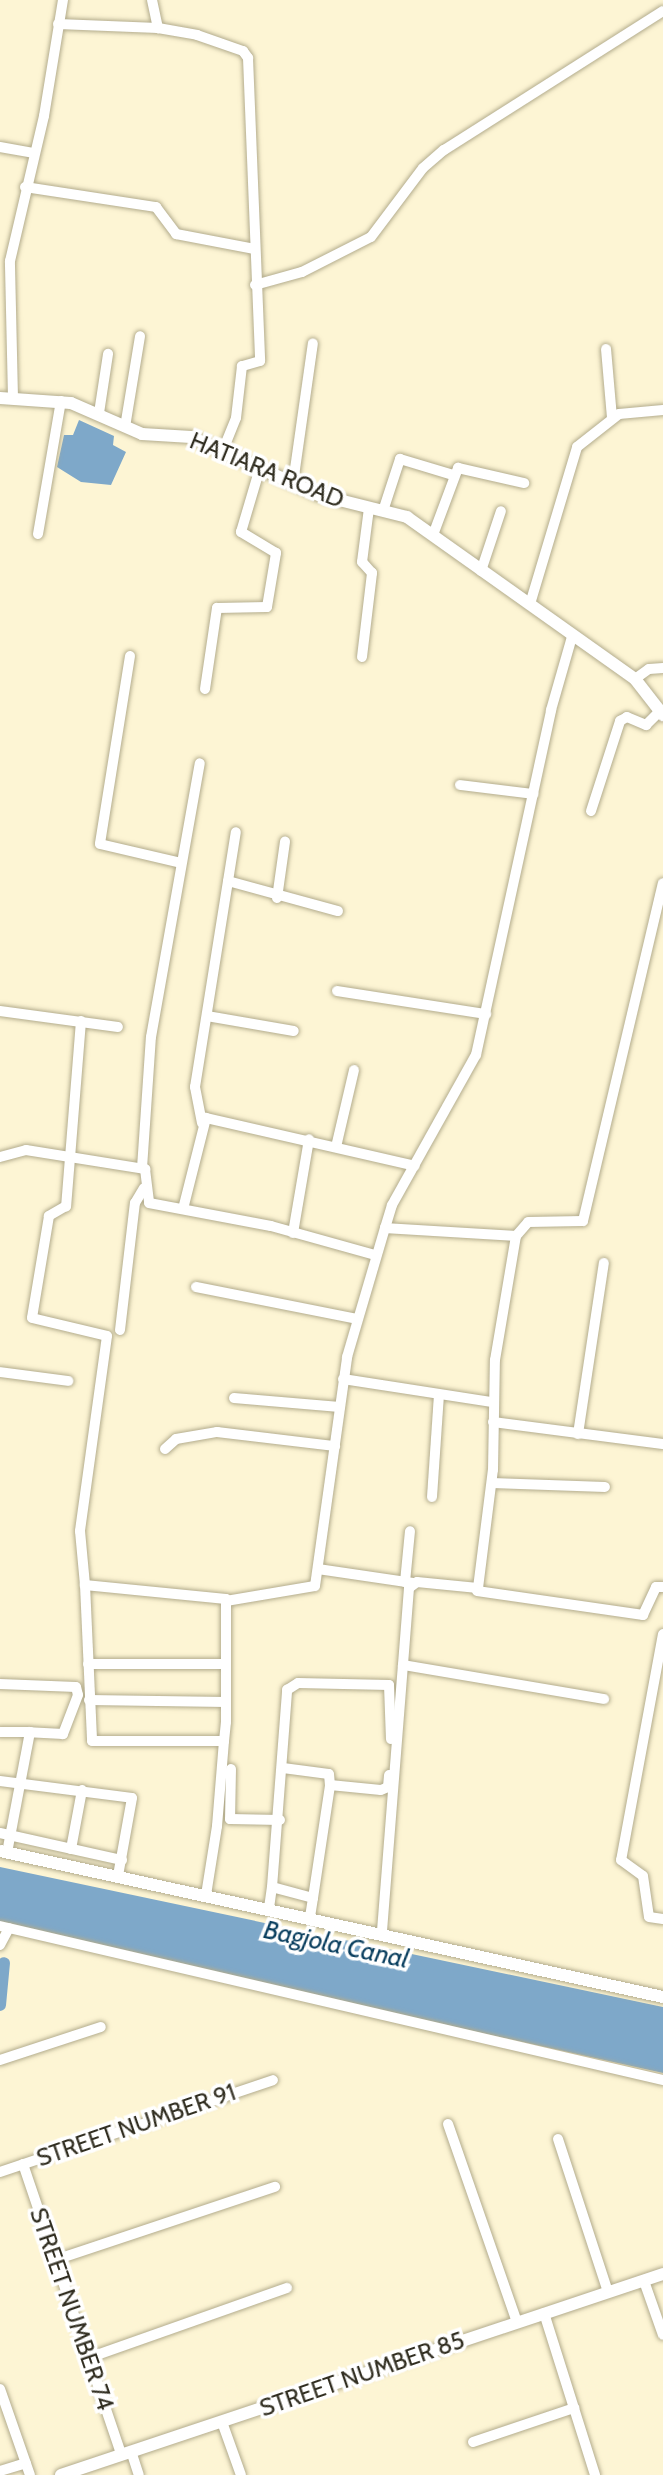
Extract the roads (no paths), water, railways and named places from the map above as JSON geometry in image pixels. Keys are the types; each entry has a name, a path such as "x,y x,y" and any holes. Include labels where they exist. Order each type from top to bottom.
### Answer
{"street":[{"path":"6,398 10,261 63,0"},
{"path":"152,0 158,28"},
{"path":"255,285 302,272 371,237 423,168 444,150 663,11"},
{"path":"58,24 158,28 246,53 260,361 242,366 236,418 223,451"},
{"path":"0,147 34,153"},
{"path":"25,187 156,207 176,234 255,249"},
{"path":"125,427 140,336"},
{"path":"293,483 313,343"},
{"path":"606,349 612,418"},
{"path":"99,413 108,354"},
{"name":"HATIARA ROAD","path":"6,398 61,401 99,413 142,434 191,437 293,483 407,517 635,679 662,713"},
{"path":"38,534 61,401"},
{"path":"530,604 572,458 584,440 612,418 663,410"},
{"path":"383,511 399,460 453,475"},
{"path":"205,689 217,608 267,607 276,553 241,532 260,468"},
{"path":"433,535 453,475 461,468 524,483"},
{"path":"362,657 372,573 362,562 369,508"},
{"path":"481,571 501,511"},
{"path":"226,1601 313,1587 343,1379 357,1319 385,1228 415,1166 471,1071 572,637"},
{"path":"130,656 100,844 181,863"},
{"path":"635,679 649,669 663,668"},
{"path":"591,811 620,721 627,717 646,725 662,713"},
{"path":"200,763 151,1037 142,1168 149,1203 293,1233 375,1255"},
{"path":"460,785 533,794"},
{"path":"183,1209 202,1123 195,1087 236,832"},
{"path":"277,898 285,842"},
{"path":"228,881 277,898 338,911"},
{"path":"477,1591 492,1483 492,1402 499,1319 516,1236 528,1222 577,1225 583,1221 663,883"},
{"path":"337,991 486,1014"},
{"path":"0,1011 118,1027"},
{"path":"207,1016 294,1031"},
{"path":"81,1021 66,1206 49,1216 32,1320 107,1336 80,1531 92,1741 224,1741"},
{"path":"336,1147 354,1070"},
{"path":"202,1123 208,1117 415,1166"},
{"path":"293,1233 309,1139"},
{"path":"0,1157 26,1150 142,1168"},
{"path":"120,1330 135,1203 144,1188"},
{"path":"385,1228 516,1236"},
{"path":"578,1434 604,1263"},
{"path":"196,1287 357,1319"},
{"path":"0,1372 68,1381"},
{"path":"343,1379 492,1402"},
{"path":"432,1497 439,1395"},
{"path":"234,1398 340,1407"},
{"path":"493,1422 663,1444"},
{"path":"165,1449 176,1439 217,1432 335,1446"},
{"path":"492,1483 605,1487"},
{"path":"382,1931 409,1582 410,1531"},
{"path":"318,1569 643,1615 656,1587 663,1587"},
{"path":"85,1585 222,1596 226,1601 224,1741 206,1895"},
{"path":"663,1634 621,1860 643,1876 649,1917 663,1919"},
{"path":"88,1664 226,1664"},
{"path":"403,1665 604,1699"},
{"path":"0,1684 76,1687 78,1695 63,1734 0,1732"},
{"path":"269,1908 280,1820 290,1687 389,1685 388,1787 330,1785"},
{"path":"89,1700 226,1702"},
{"path":"30,1732 23,1783 6,1834 4,1852 382,1931 663,1997"},
{"path":"283,1768 329,1774 330,1785 310,1917"},
{"path":"231,1769 230,1819 280,1820"},
{"path":"0,1781 132,1798 118,1876"},
{"path":"71,1849 82,1790"},
{"path":"6,1834 122,1860"},
{"path":"272,1887 313,1898"},
{"path":"0,1945 4,1927 663,2080"},
{"path":"0,2060 101,2027"},
{"name":"STREET NUMBER 91","path":"0,2172 273,2080"},
{"path":"448,2124 517,2322"},
{"path":"558,2139 608,2292"},
{"name":"STREET NUMBER 74","path":"23,2164 88,2358 126,2453 139,2475"},
{"path":"55,2260 275,2187"},
{"name":"STREET NUMBER 85","path":"61,2475 663,2274"},
{"path":"644,2281 663,2335"},
{"path":"88,2358 287,2288"},
{"path":"544,2313 595,2475"},
{"path":"0,2391 30,2475"},
{"path":"473,2442 574,2408"},
{"path":"222,2422 241,2475"},
{"path":"0,2471 26,2463"}],"water":[{"path":"79,420 114,436 113,445 126,452 111,485 81,482 57,467 64,435 73,435"},
{"name":"Bagjola Canal","path":"0,1867 663,2007 663,2073 0,1927"}],"waterway":[{"path":"0,2005 4,1963"}]}
